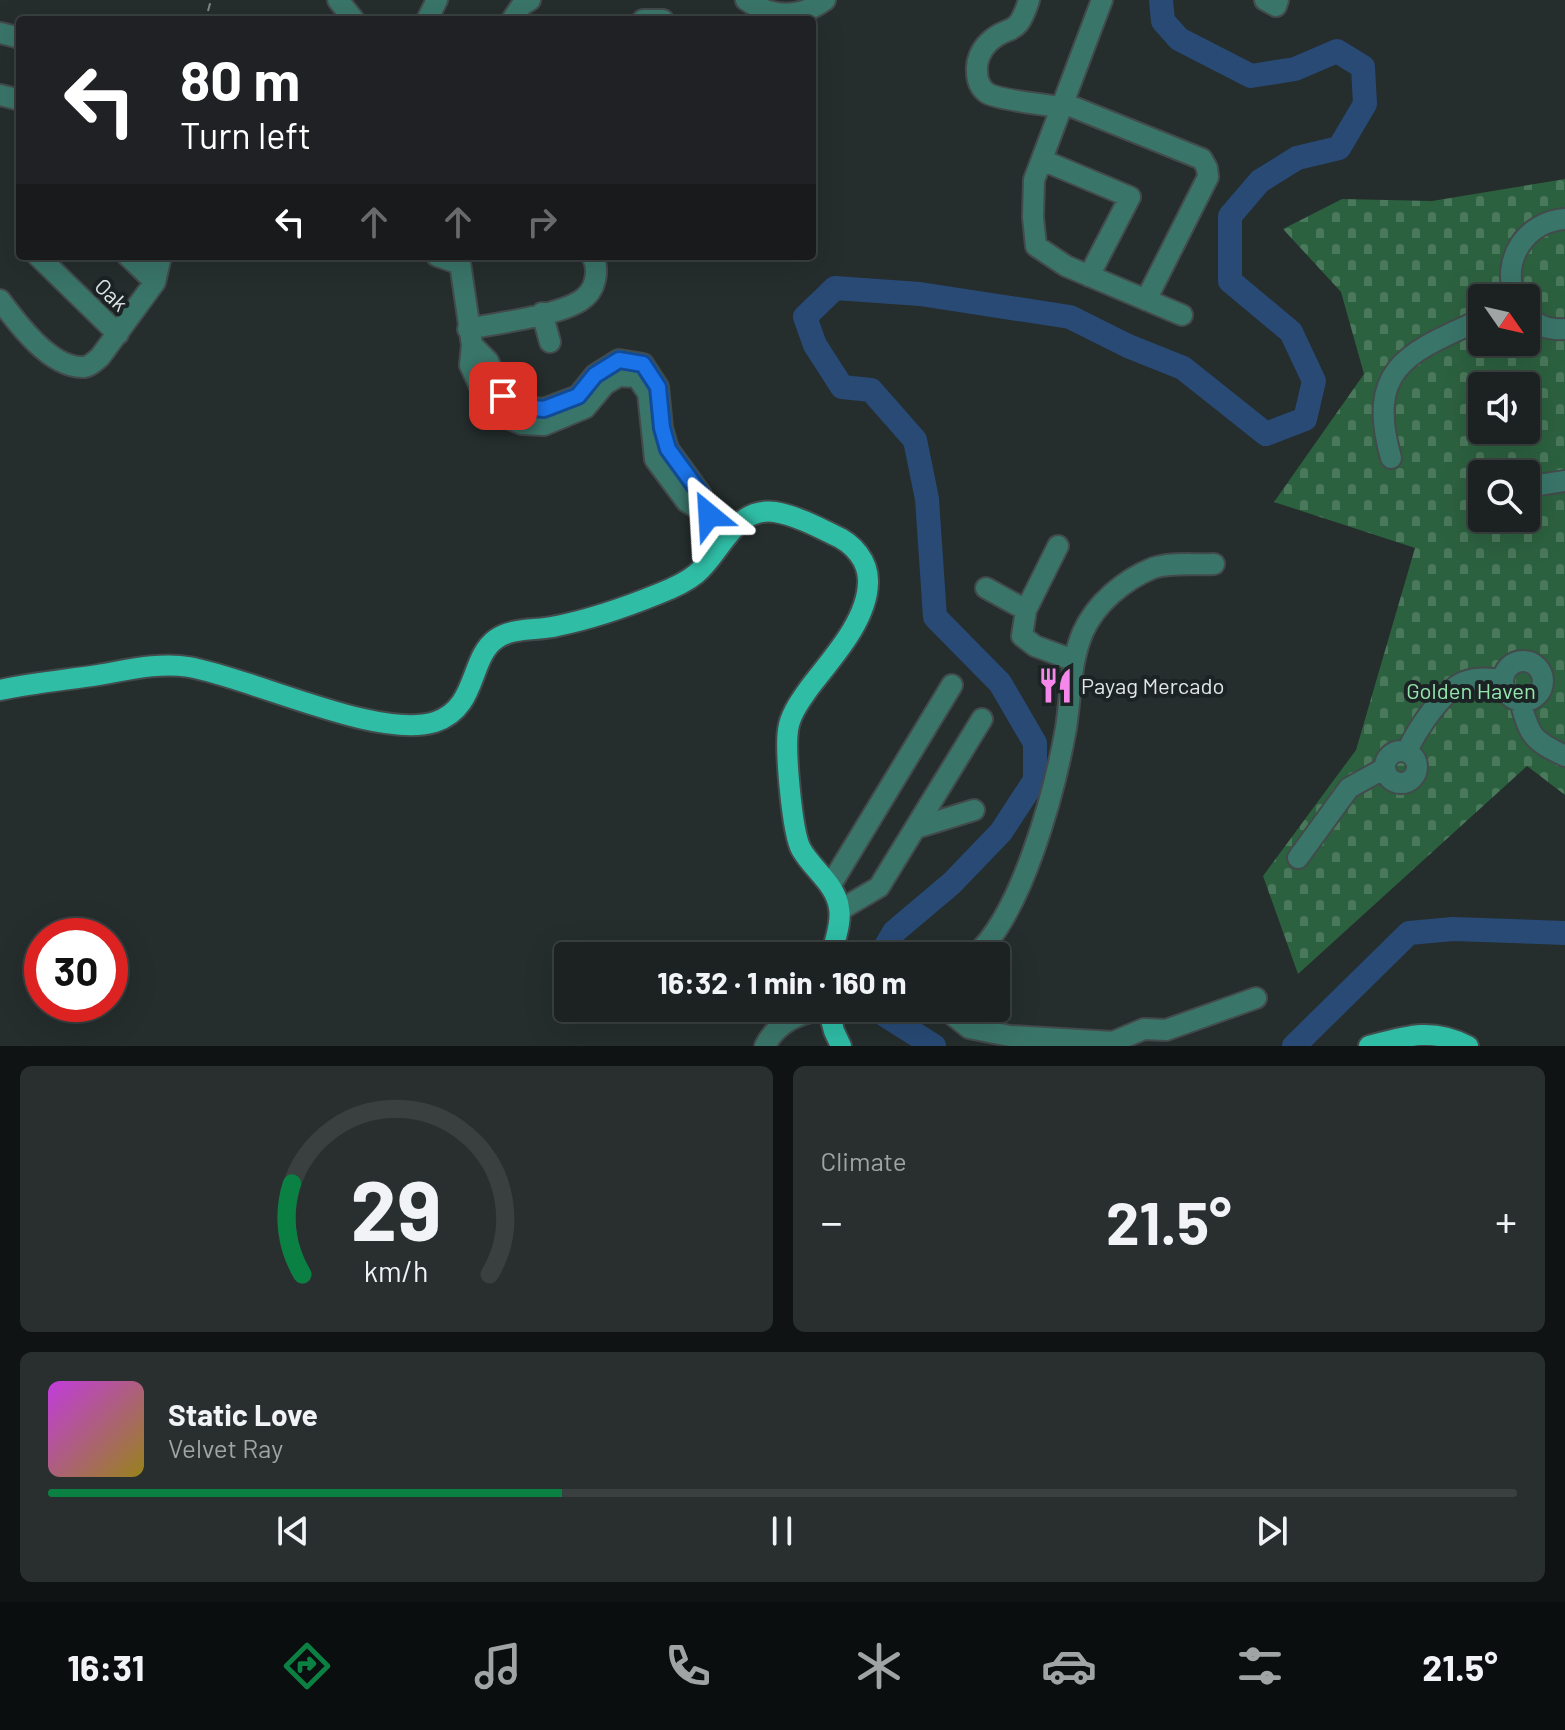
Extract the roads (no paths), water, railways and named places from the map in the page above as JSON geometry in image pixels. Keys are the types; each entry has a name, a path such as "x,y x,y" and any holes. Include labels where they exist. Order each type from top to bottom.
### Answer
{"main road":[{"path":"0,690 168,664 216,674 387,723 438,721 460,704 469,691 488,646 498,637 512,631 560,626 658,594 697,574 723,541 750,516 759,512 779,512 846,541 853,546 867,570 866,597 855,624 798,703 788,731 795,835 802,851 830,886 840,910 834,942"},
{"path":"832,1022 841,1046"},
{"path":"1369,1046 1437,1033 1468,1046"}],"street":[{"path":"338,0 351,16"},
{"path":"515,16 530,0"},
{"path":"746,0 777,16 813,8 825,0"},
{"path":"775,0 783,0"},
{"path":"1029,0 1024,17 1015,28 990,40 981,53 976,68 980,86 990,95 1062,105 1202,159 1207,168 1208,177 1146,300"},
{"path":"1102,0 1034,180 1036,246 1066,266 1182,315"},
{"path":"1265,0 1276,6 1278,0"},
{"path":"1042,160 1130,197 1089,276"},
{"path":"1513,284 1510,267 1518,244 1549,220 1565,219"},
{"name":"Oak","path":"42,260 118,334"},
{"path":"132,260 155,282"},
{"path":"0,300 20,326 44,349 66,362 83,367 100,357 118,334 155,282 160,260"},
{"path":"460,260 470,337 470,365 487,402 502,416 522,424 544,425 585,408 605,384 619,376 637,377 648,393 662,454 687,502 709,515 723,541"},
{"path":"470,337 582,300 592,289 596,274 595,260"},
{"path":"542,313 550,342"},
{"path":"1391,458 1383,414 1387,383 1408,356 1468,326"},
{"path":"1540,327 1565,329"},
{"path":"1540,485 1565,481"},
{"path":"1058,546 1026,610 1022,636 1044,650 1073,660"},
{"path":"987,942 1005,916 1048,813 1067,719 1073,660 1084,630 1102,603 1127,581 1156,567 1214,564"},
{"path":"986,588 1026,610"},
{"path":"1520,660 1531,662 1541,669 1544,681 1540,692 1531,700 1520,701 1509,696 1502,680 1509,665 1520,660"},
{"path":"1298,858 1349,788 1385,768 1390,755 1407,751 1427,717 1462,683 1485,678 1502,680"},
{"path":"830,886 952,685"},
{"path":"1520,701 1528,729 1539,744 1565,756"},
{"path":"840,910 879,887 982,719"},
{"path":"916,828 974,810"},
{"path":"962,1022 969,1028 1010,1036 1113,1042 1144,1029 1166,1030 1256,998"},
{"path":"765,1046 771,1034 785,1022"}],"waterway":[{"path":"888,942 894,932 952,883 1001,832 1035,780 1035,743 1000,683 935,617 927,499 915,440 871,390 842,387 815,345 805,317 835,288 920,294 1070,317 1128,346 1183,368 1266,434 1305,419 1314,381 1291,332 1230,281 1230,216 1260,181 1297,158 1339,148 1365,104 1363,67 1337,51 1295,69 1251,76 1179,39 1163,21 1161,0"},
{"path":"1294,1046 1409,933 1453,929 1565,933"},
{"path":"896,1022 934,1046"}],"place":[{"name":"Payag Mercado","path":"1055,685"}],"park label":[{"name":"Golden Haven","path":"1471,690"}]}
